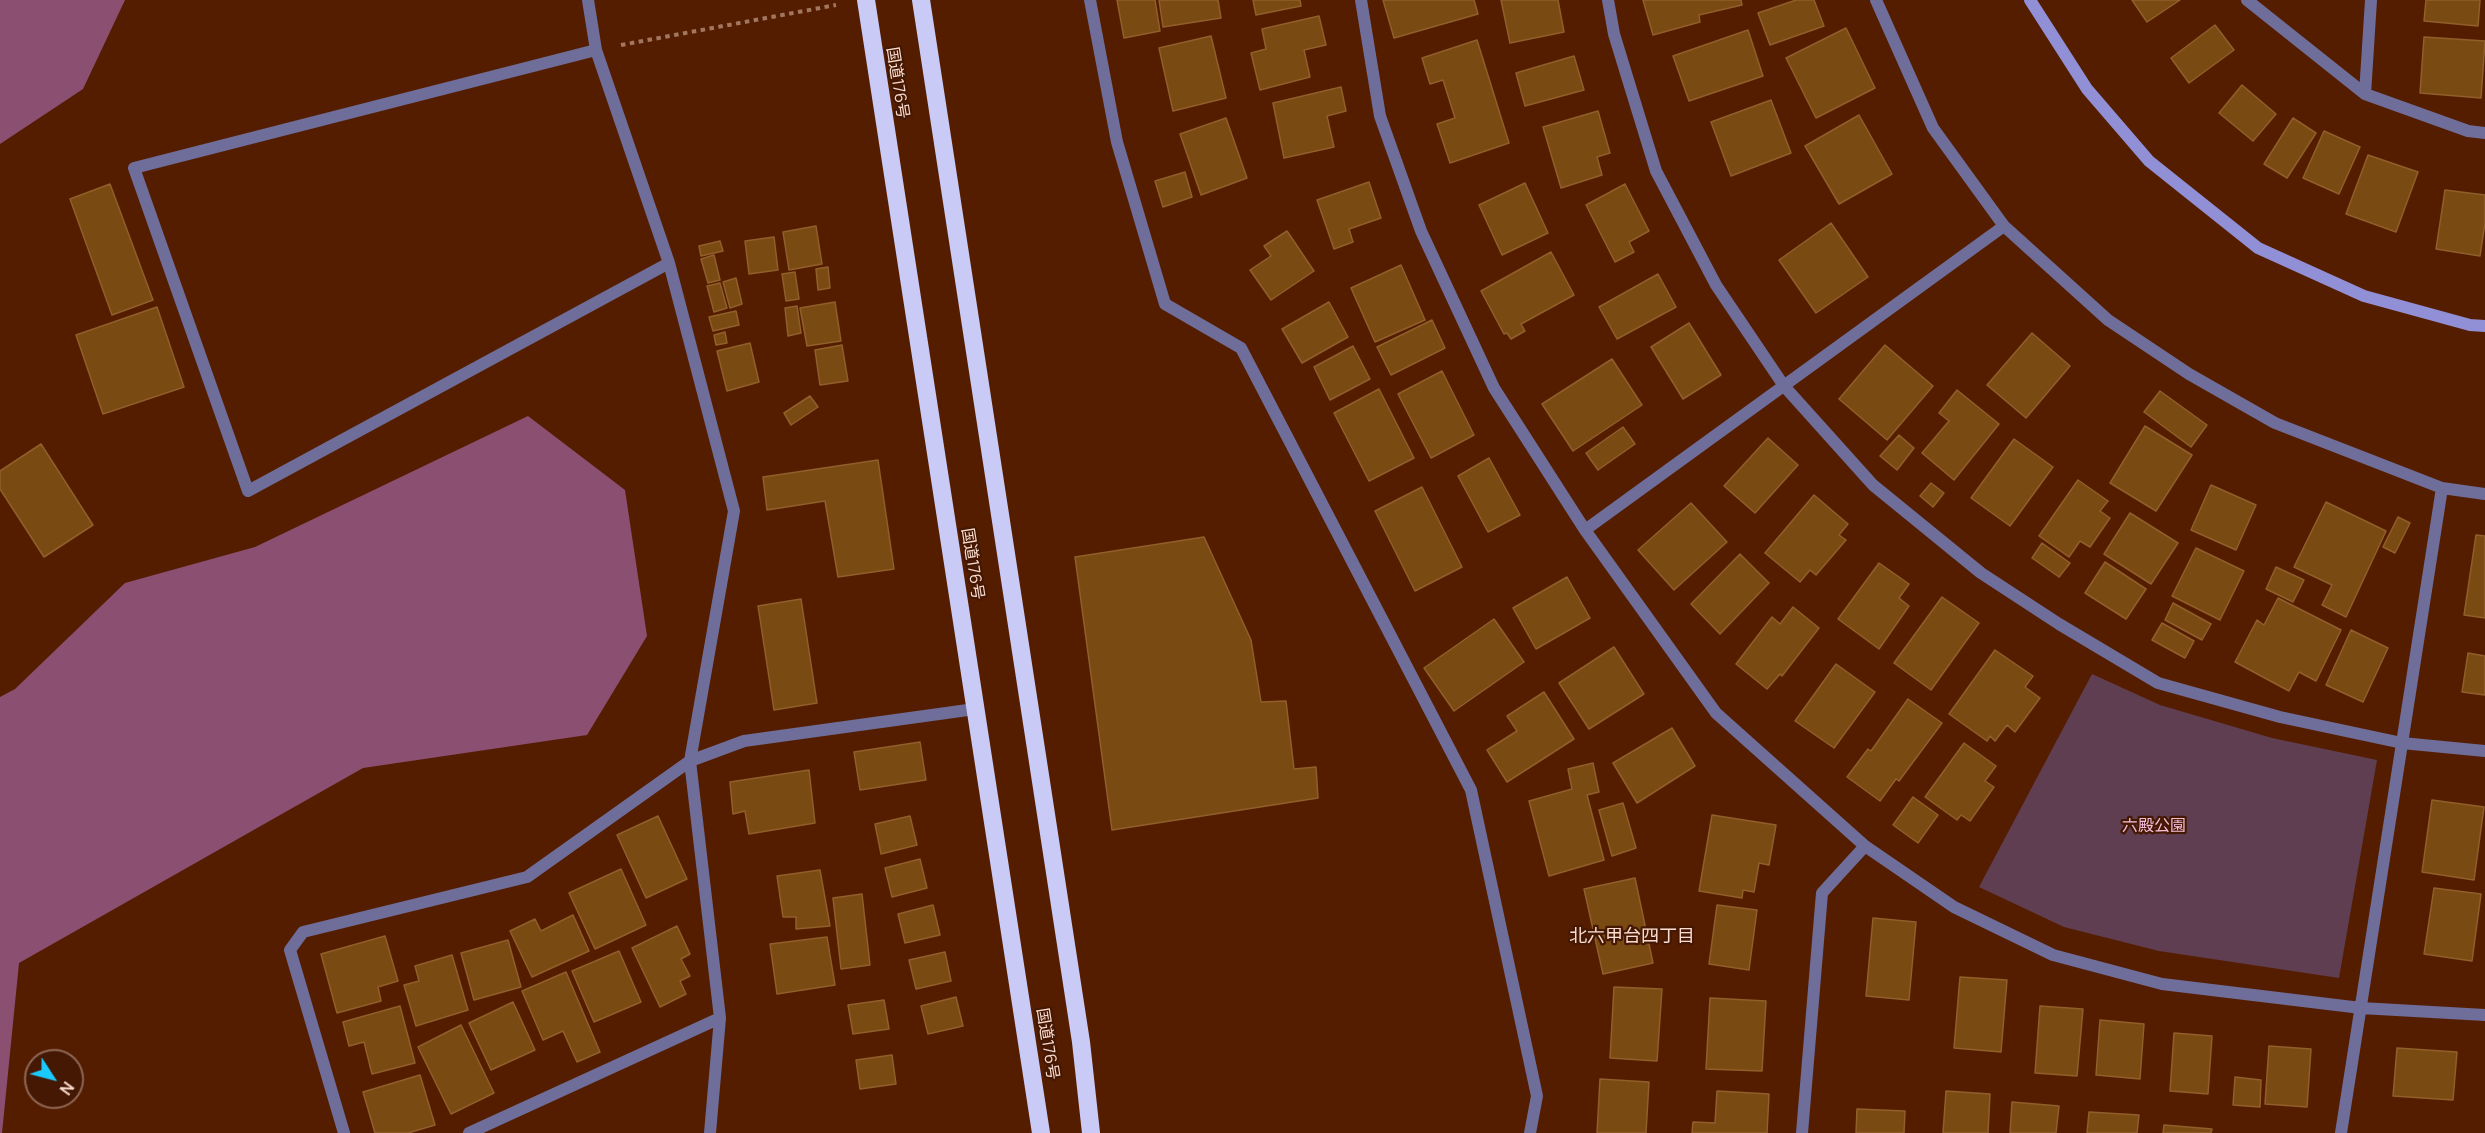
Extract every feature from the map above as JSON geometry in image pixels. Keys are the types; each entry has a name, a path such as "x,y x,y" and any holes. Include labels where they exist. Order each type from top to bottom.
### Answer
{"highway":[{"name":"国道176号","path":"866,0 1041,1133"},
{"name":"国道176号","path":"921,0 1081,1042 1091,1133"}],"street":[{"path":"588,0 596,50 669,263 734,511 690,761 720,1017 710,1133"},
{"path":"1090,0 1118,142 1165,304 1241,348 1471,790 1537,1096 1530,1133"},
{"path":"1361,0 1380,116 1421,231 1494,388 1586,530 1716,713 1865,846 1954,907 2053,955 2162,984 2361,1008 2485,1015"},
{"path":"1608,0 1614,34 1656,171 1716,285 1784,386 1873,485 1981,573 2059,624 2158,683 2280,717 2402,743 2485,751"},
{"path":"1876,0 1933,128 2004,226 2108,320 2189,374 2275,423 2442,488 2485,494"},
{"path":"2030,0 2087,89 2148,161 2258,248 2364,297 2470,325 2485,326"},
{"path":"2247,0 2365,94 2468,132 2485,133"},
{"path":"2365,94 2371,0"},
{"path":"596,50 134,168 248,491 669,263"},
{"path":"1586,530 2004,226"},
{"path":"2341,1133 2442,488"},
{"path":"344,1133 290,950 303,932 526,877 690,761 744,741 975,709"},
{"path":"1802,1133 1822,893 1865,846"},
{"path":"469,1133 720,1017"}],"path":[{"path":"596,50 837,5"}],"green space":[{"name":"六殿公園","path":"2092,674 2160,705 2272,738 2377,760 2339,978 2159,951 2064,927 1979,887"}],"shaded area":[{"path":"0,0 125,0 83,89 0,144"},
{"path":"528,416 625,490 647,636 587,735 363,768 19,963 2,1133 0,1133 0,697 15,689 125,583 255,547"}],"building":[{"path":"1117,0 1155,0 1160,31 1124,38"},
{"path":"1159,0 1218,0 1221,18 1163,27"},
{"path":"1253,0 1300,0 1301,6 1256,15"},
{"path":"1383,0 1474,0 1478,14 1394,38"},
{"path":"1501,0 1558,0 1564,32 1510,43"},
{"path":"1643,0 1741,0 1742,5 1699,15 1700,22 1653,35"},
{"path":"1796,0 1814,0 1824,26 1770,45 1758,13"},
{"path":"2132,0 2180,0 2147,22"},
{"path":"2426,0 2480,0 2478,26 2424,21"},
{"path":"1319,16 1326,45 1304,50 1310,77 1260,90 1251,53 1266,49 1262,29"},
{"path":"2215,25 2234,50 2189,83 2171,58"},
{"path":"1846,28 1875,88 1816,118 1786,58"},
{"path":"1748,30 1763,76 1689,101 1673,56"},
{"path":"1211,36 1226,98 1173,111 1159,48"},
{"path":"2424,37 2485,41 2481,98 2420,93"},
{"path":"1477,40 1509,143 1450,163 1437,124 1455,118 1443,80 1430,84 1422,58"},
{"path":"1574,56 1584,90 1525,106 1516,73"},
{"path":"2242,85 2276,114 2253,141 2219,113"},
{"path":"1341,87 1346,111 1327,116 1334,147 1284,158 1273,103"},
{"path":"1771,100 1791,153 1731,176 1711,122"},
{"path":"1598,111 1610,153 1597,157 1602,175 1561,188 1543,127"},
{"path":"1859,115 1892,174 1839,204 1805,146"},
{"path":"1226,118 1247,178 1201,195 1180,134"},
{"path":"2293,118 2316,133 2287,178 2264,164"},
{"path":"2324,131 2360,147 2339,194 2303,178"},
{"path":"2368,155 2418,172 2396,232 2346,214"},
{"path":"1185,172 1192,197 1163,207 1155,181"},
{"path":"1369,182 1381,218 1349,229 1353,242 1334,249 1317,200"},
{"path":"1525,183 1548,233 1502,255 1479,205"},
{"path":"110,184 153,300 112,315 70,199"},
{"path":"1625,184 1649,231 1629,242 1634,252 1615,262 1586,205"},
{"path":"2445,190 2485,195 2485,223 2480,256 2436,249"},
{"path":"1831,223 1868,277 1816,313 1779,260"},
{"path":"816,226 822,264 789,270 783,232"},
{"path":"1287,231 1314,271 1271,300 1250,270 1271,256 1264,246"},
{"path":"774,237 778,270 749,274 745,241"},
{"path":"720,241 723,251 701,256 699,246"},
{"path":"1551,252 1574,295 1521,324 1525,331 1511,339 1507,333 1504,334 1481,291"},
{"path":"714,255 720,280 708,283 701,259"},
{"path":"1401,265 1425,320 1375,342 1351,288"},
{"path":"828,267 830,288 818,290 816,269"},
{"path":"795,272 799,299 786,301 782,274"},
{"path":"1658,274 1676,307 1617,339 1599,307"},
{"path":"736,278 742,304 730,308 723,282"},
{"path":"720,283 727,308 714,312 707,286"},
{"path":"835,302 841,341 807,346 800,308"},
{"path":"1329,302 1348,337 1302,363 1282,329"},
{"path":"797,306 801,333 788,336 785,308"},
{"path":"157,307 184,387 103,414 76,335"},
{"path":"736,311 739,325 713,331 709,317"},
{"path":"1432,320 1445,348 1391,375 1377,347"},
{"path":"1689,323 1721,375 1683,399 1651,347"},
{"path":"725,332 727,343 716,345 714,335"},
{"path":"2032,333 2070,366 2026,418 1987,385"},
{"path":"750,343 759,382 727,391 717,351"},
{"path":"842,345 848,381 820,385 815,350"},
{"path":"1885,345 1933,386 1887,440 1839,399"},
{"path":"1353,346 1370,379 1330,400 1314,367"},
{"path":"1612,359 1642,405 1573,451 1542,404"},
{"path":"1442,371 1474,435 1431,458 1398,394"},
{"path":"1379,389 1414,458 1369,481 1334,413"},
{"path":"1957,390 1999,424 1954,480 1922,453 1949,421 1939,413"},
{"path":"2160,391 2207,425 2191,447 2144,412"},
{"path":"810,396 818,407 791,425 784,413"},
{"path":"2145,426 2192,455 2156,511 2110,483"},
{"path":"1623,427 1635,444 1598,470 1586,453"},
{"path":"1899,435 1914,448 1897,470 1880,456"},
{"path":"1768,438 1798,465 1755,513 1724,486"},
{"path":"2014,439 2053,467 2010,526 1971,498"},
{"path":"41,444 93,525 44,557 0,489 0,471"},
{"path":"1489,458 1520,515 1488,532 1458,476"},
{"path":"878,460 894,569 838,577 825,501 767,510 763,477"},
{"path":"2078,480 2108,501 2100,511 2110,518 2090,547 2080,541 2069,557 2039,536"},
{"path":"1931,483 1944,493 1933,507 1920,496"},
{"path":"2211,485 2256,505 2236,550 2191,530"},
{"path":"1422,487 1462,567 1415,591 1375,511"},
{"path":"1814,495 1848,524 1839,535 1846,540 1816,575 1810,570 1800,582 1765,553"},
{"path":"2326,502 2386,531 2346,617 2322,605 2332,585 2294,567"},
{"path":"1691,503 1727,542 1674,590 1638,550"},
{"path":"2130,513 2178,543 2151,584 2104,554"},
{"path":"2398,517 2410,523 2395,553 2383,547"},
{"path":"2476,535 2485,536 2485,618 2464,615"},
{"path":"1204,537 1251,640 1261,702 1286,701 1294,769 1316,767 1318,798 1112,830 1075,557"},
{"path":"2042,543 2070,563 2059,577 2032,558"},
{"path":"2196,548 2244,571 2220,620 2172,596"},
{"path":"1740,554 1769,583 1720,634 1691,604"},
{"path":"2105,562 2146,589 2126,619 2085,593"},
{"path":"1879,563 1909,584 1899,598 1909,606 1879,649 1838,619"},
{"path":"2276,567 2304,580 2293,602 2266,589"},
{"path":"1567,577 1590,618 1536,649 1513,608"},
{"path":"1942,597 1979,623 1931,690 1894,663"},
{"path":"2278,598 2341,630 2316,681 2299,672 2289,691 2235,662 2257,620 2264,625"},
{"path":"801,599 817,703 774,710 758,606"},
{"path":"2173,603 2211,624 2202,640 2165,620"},
{"path":"1793,607 1819,628 1782,676 1780,674 1767,689 1736,664 1772,617 1780,624"},
{"path":"1494,619 1524,662 1454,711 1424,668"},
{"path":"2162,623 2194,641 2185,658 2152,640"},
{"path":"2351,630 2388,648 2363,702 2326,685"},
{"path":"1614,647 1644,694 1589,729 1559,683"},
{"path":"1995,650 2033,676 2025,687 2040,698 2015,732 2007,725 1995,741 1990,736 1987,741 1949,714"},
{"path":"2468,653 2485,656 2485,695 2462,692"},
{"path":"1836,664 1875,692 1834,748 1795,721"},
{"path":"1544,692 1574,739 1507,782 1487,750 1517,731 1507,716"},
{"path":"1908,699 1942,723 1899,781 1896,779 1880,801 1847,777 1868,749 1871,751"},
{"path":"1672,728 1695,766 1637,803 1613,763"},
{"path":"920,742 926,780 860,790 854,752"},
{"path":"1964,743 1996,766 1985,781 1994,787 1970,821 1961,815 1957,820 1925,797"},
{"path":"1593,763 1599,792 1587,795 1604,860 1549,876 1529,801 1572,789 1568,769"},
{"path":"809,770 815,823 749,834 745,811 733,814 730,782"},
{"path":"1913,797 1938,815 1918,843 1893,825"},
{"path":"2432,800 2484,807 2474,880 2422,872"},
{"path":"1623,803 1636,848 1612,856 1599,810"},
{"path":"1712,815 1776,825 1769,865 1759,863 1754,892 1743,890 1742,898 1699,891"},
{"path":"658,816 687,879 646,898 617,835"},
{"path":"910,816 917,845 881,854 875,824"},
{"path":"920,859 927,888 892,897 885,868"},
{"path":"621,869 646,925 595,949 569,893"},
{"path":"820,870 830,926 796,929 796,917 783,917 777,876"},
{"path":"1635,878 1653,963 1603,974 1584,889"},
{"path":"2434,888 2481,894 2472,961 2424,954"},
{"path":"862,894 870,965 841,969 833,898"},
{"path":"933,905 940,935 905,943 898,914"},
{"path":"1717,905 1757,910 1749,970 1709,964"},
{"path":"573,915 589,951 532,977 510,931 535,919 541,931"},
{"path":"1873,918 1916,922 1909,1000 1866,996"},
{"path":"677,926 690,954 681,959 690,976 680,981 686,994 660,1007 632,948"},
{"path":"385,936 398,981 378,987 381,1001 337,1013 321,954"},
{"path":"827,937 835,985 777,994 770,944"},
{"path":"508,940 521,987 474,1000 461,953"},
{"path":"619,951 641,1002 594,1022 572,971"},
{"path":"945,952 951,981 916,989 909,960"},
{"path":"452,955 468,1010 416,1026 404,985 419,981 415,966"},
{"path":"566,972 600,1052 577,1062 563,1031 543,1040 522,991"},
{"path":"1960,977 2007,980 2001,1052 1954,1048"},
{"path":"1614,987 1662,989 1657,1061 1610,1058"},
{"path":"956,997 963,1026 928,1034 921,1006"},
{"path":"1710,998 1766,1001 1762,1071 1706,1069"},
{"path":"884,1000 889,1029 853,1034 848,1005"},
{"path":"513,1002 535,1050 491,1070 469,1023"},
{"path":"400,1006 415,1063 372,1074 364,1042 349,1046 343,1022"},
{"path":"2040,1006 2083,1009 2077,1076 2035,1073"},
{"path":"2100,1020 2144,1024 2140,1079 2096,1075"},
{"path":"461,1025 494,1093 451,1114 418,1047"},
{"path":"2174,1033 2212,1036 2208,1094 2170,1091"},
{"path":"2269,1046 2311,1049 2307,1107 2265,1104"},
{"path":"2397,1048 2457,1052 2453,1100 2393,1096"},
{"path":"892,1055 896,1084 860,1089 856,1060"},
{"path":"420,1075 435,1125 408,1133 375,1133 363,1092"},
{"path":"2235,1077 2261,1080 2260,1107 2233,1105"},
{"path":"1600,1079 1649,1082 1646,1133 1597,1133"},
{"path":"1717,1091 1769,1094 1767,1133 1692,1133 1693,1122 1715,1123"},
{"path":"1946,1091 1990,1094 1988,1133 1943,1133"},
{"path":"2012,1102 2059,1106 2056,1133 2010,1133"},
{"path":"1857,1109 1905,1111 1904,1133 1856,1133"},
{"path":"2089,1112 2139,1115 2137,1133 2087,1133"},
{"path":"2164,1125 2212,1129 2211,1133 2163,1133"}],"district":[{"name":"北六甲台四丁目","path":"1632,937"}]}
